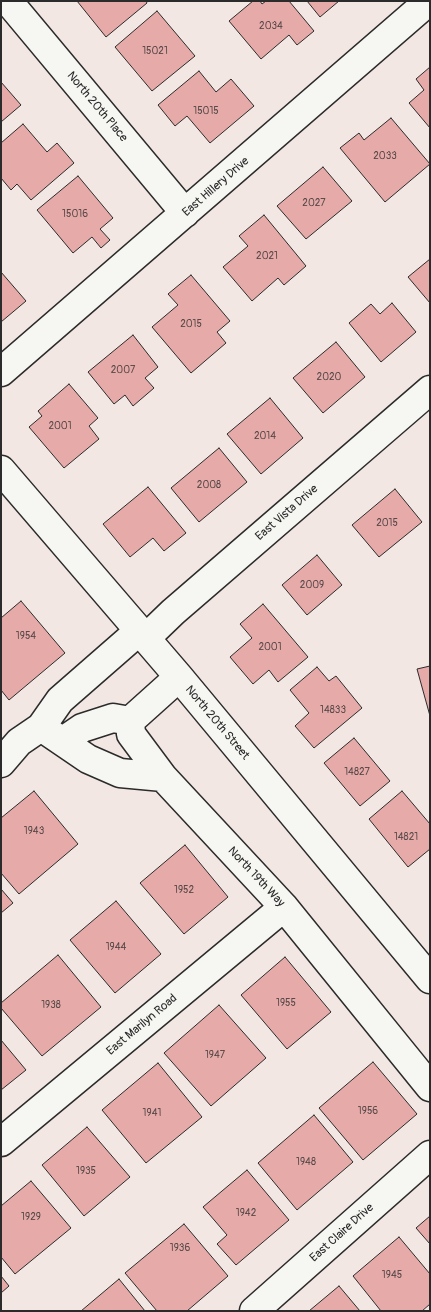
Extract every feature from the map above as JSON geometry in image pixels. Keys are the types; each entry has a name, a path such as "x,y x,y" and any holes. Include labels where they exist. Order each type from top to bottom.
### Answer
{"street":[{"name":"North 20th Place","path":"8,1 185,213"},
{"name":"East Hillery Drive","path":"1,372 430,1"},
{"name":"East Vista Drive","path":"52,734 60,700 180,606 430,390"},
{"name":"North 20th Street","path":"1,470 143,635 430,979"},
{"path":"163,777 131,734 130,721 178,677"},
{"path":"79,684 100,722"},
{"name":"East Vista Drive","path":"1,763 19,742 82,728 113,718 130,721"},
{"path":"52,734 88,759 120,773 163,777"},
{"name":"North 19th Way","path":"163,777 284,907 430,1087"},
{"name":"East Marilyn Road","path":"1,1142 284,907"},
{"name":"East Claire Drive","path":"254,1311 430,1155"}],"building":[{"path":"77,1 146,1 147,3 106,37"},
{"path":"253,1 260,1 262,4 266,1 289,1 314,31 297,45 289,35 261,59 229,21"},
{"path":"307,1 339,1 320,17"},
{"path":"157,11 195,56 152,91 115,47"},
{"path":"430,67 430,128 409,103 424,90 416,79"},
{"path":"199,71 216,92 231,79 254,106 210,143 187,116 175,126 158,105"},
{"path":"1,82 21,105 1,122"},
{"path":"391,118 430,164 385,202 340,148 359,133 364,140"},
{"path":"23,124 47,152 57,143 74,163 31,200 17,184 11,190 1,178 1,143"},
{"path":"323,167 352,201 306,239 277,206"},
{"path":"78,176 113,218 100,229 110,240 101,248 92,237 73,253 37,210"},
{"path":"264,215 306,266 284,285 278,278 252,301 223,267 248,246 239,236"},
{"path":"430,259 430,303 408,277"},
{"path":"1,272 26,301 1,322"},
{"path":"191,275 230,321 217,332 226,343 191,373 152,327 178,305 168,294"},
{"path":"392,303 416,332 381,362 349,323 371,304 380,314"},
{"path":"133,335 158,367 145,378 154,388 133,406 125,395 114,404 88,372"},
{"path":"336,342 365,377 323,413 293,378"},
{"path":"69,384 98,418 89,426 99,439 64,468 29,427 42,416 38,411"},
{"path":"270,398 303,438 261,474 227,434"},
{"path":"219,448 247,482 199,522 171,488"},
{"path":"148,487 186,533 164,551 153,538 130,557 103,524"},
{"path":"395,489 422,522 379,557 352,525"},
{"path":"317,555 342,585 307,615 282,585"},
{"path":"21,601 65,653 9,700 1,690 1,618"},
{"path":"263,604 308,657 278,682 269,670 253,684 230,657 252,638 240,624"},
{"path":"430,666 430,716 417,669"},
{"path":"317,667 329,681 336,676 362,708 314,748 295,726 309,713 290,690"},
{"path":"354,738 390,781 360,806 324,763"},
{"path":"34,791 78,844 19,894 1,873 1,818"},
{"path":"402,791 430,824 430,849 408,867 369,819"},
{"path":"185,845 228,897 184,934 140,883"},
{"path":"1,889 13,903 1,913"},
{"path":"116,901 161,954 115,993 70,940"},
{"path":"58,955 101,1007 42,1056 1,1008 1,1003"},
{"path":"285,957 331,1012 287,1049 241,995"},
{"path":"219,1005 266,1058 211,1106 164,1053"},
{"path":"1,1040 26,1070 1,1090"},
{"path":"373,1062 417,1114 363,1160 319,1108"},
{"path":"158,1063 202,1117 146,1163 102,1110"},
{"path":"314,1115 353,1162 297,1210 258,1163"},
{"path":"87,1127 130,1177 84,1216 42,1165"},
{"path":"247,1170 289,1220 236,1265 217,1244 227,1235 203,1207"},
{"path":"31,1181 71,1228 15,1274 1,1257 1,1206"},
{"path":"430,1216 430,1244 416,1228"},
{"path":"184,1224 228,1276 187,1311 157,1311 125,1273"},
{"path":"399,1237 430,1274 430,1304 422,1311 381,1311 353,1276"},
{"path":"1,1276 9,1286 1,1293"},
{"path":"119,1279 145,1311 81,1311"},
{"path":"339,1286 360,1311 309,1311"}]}
